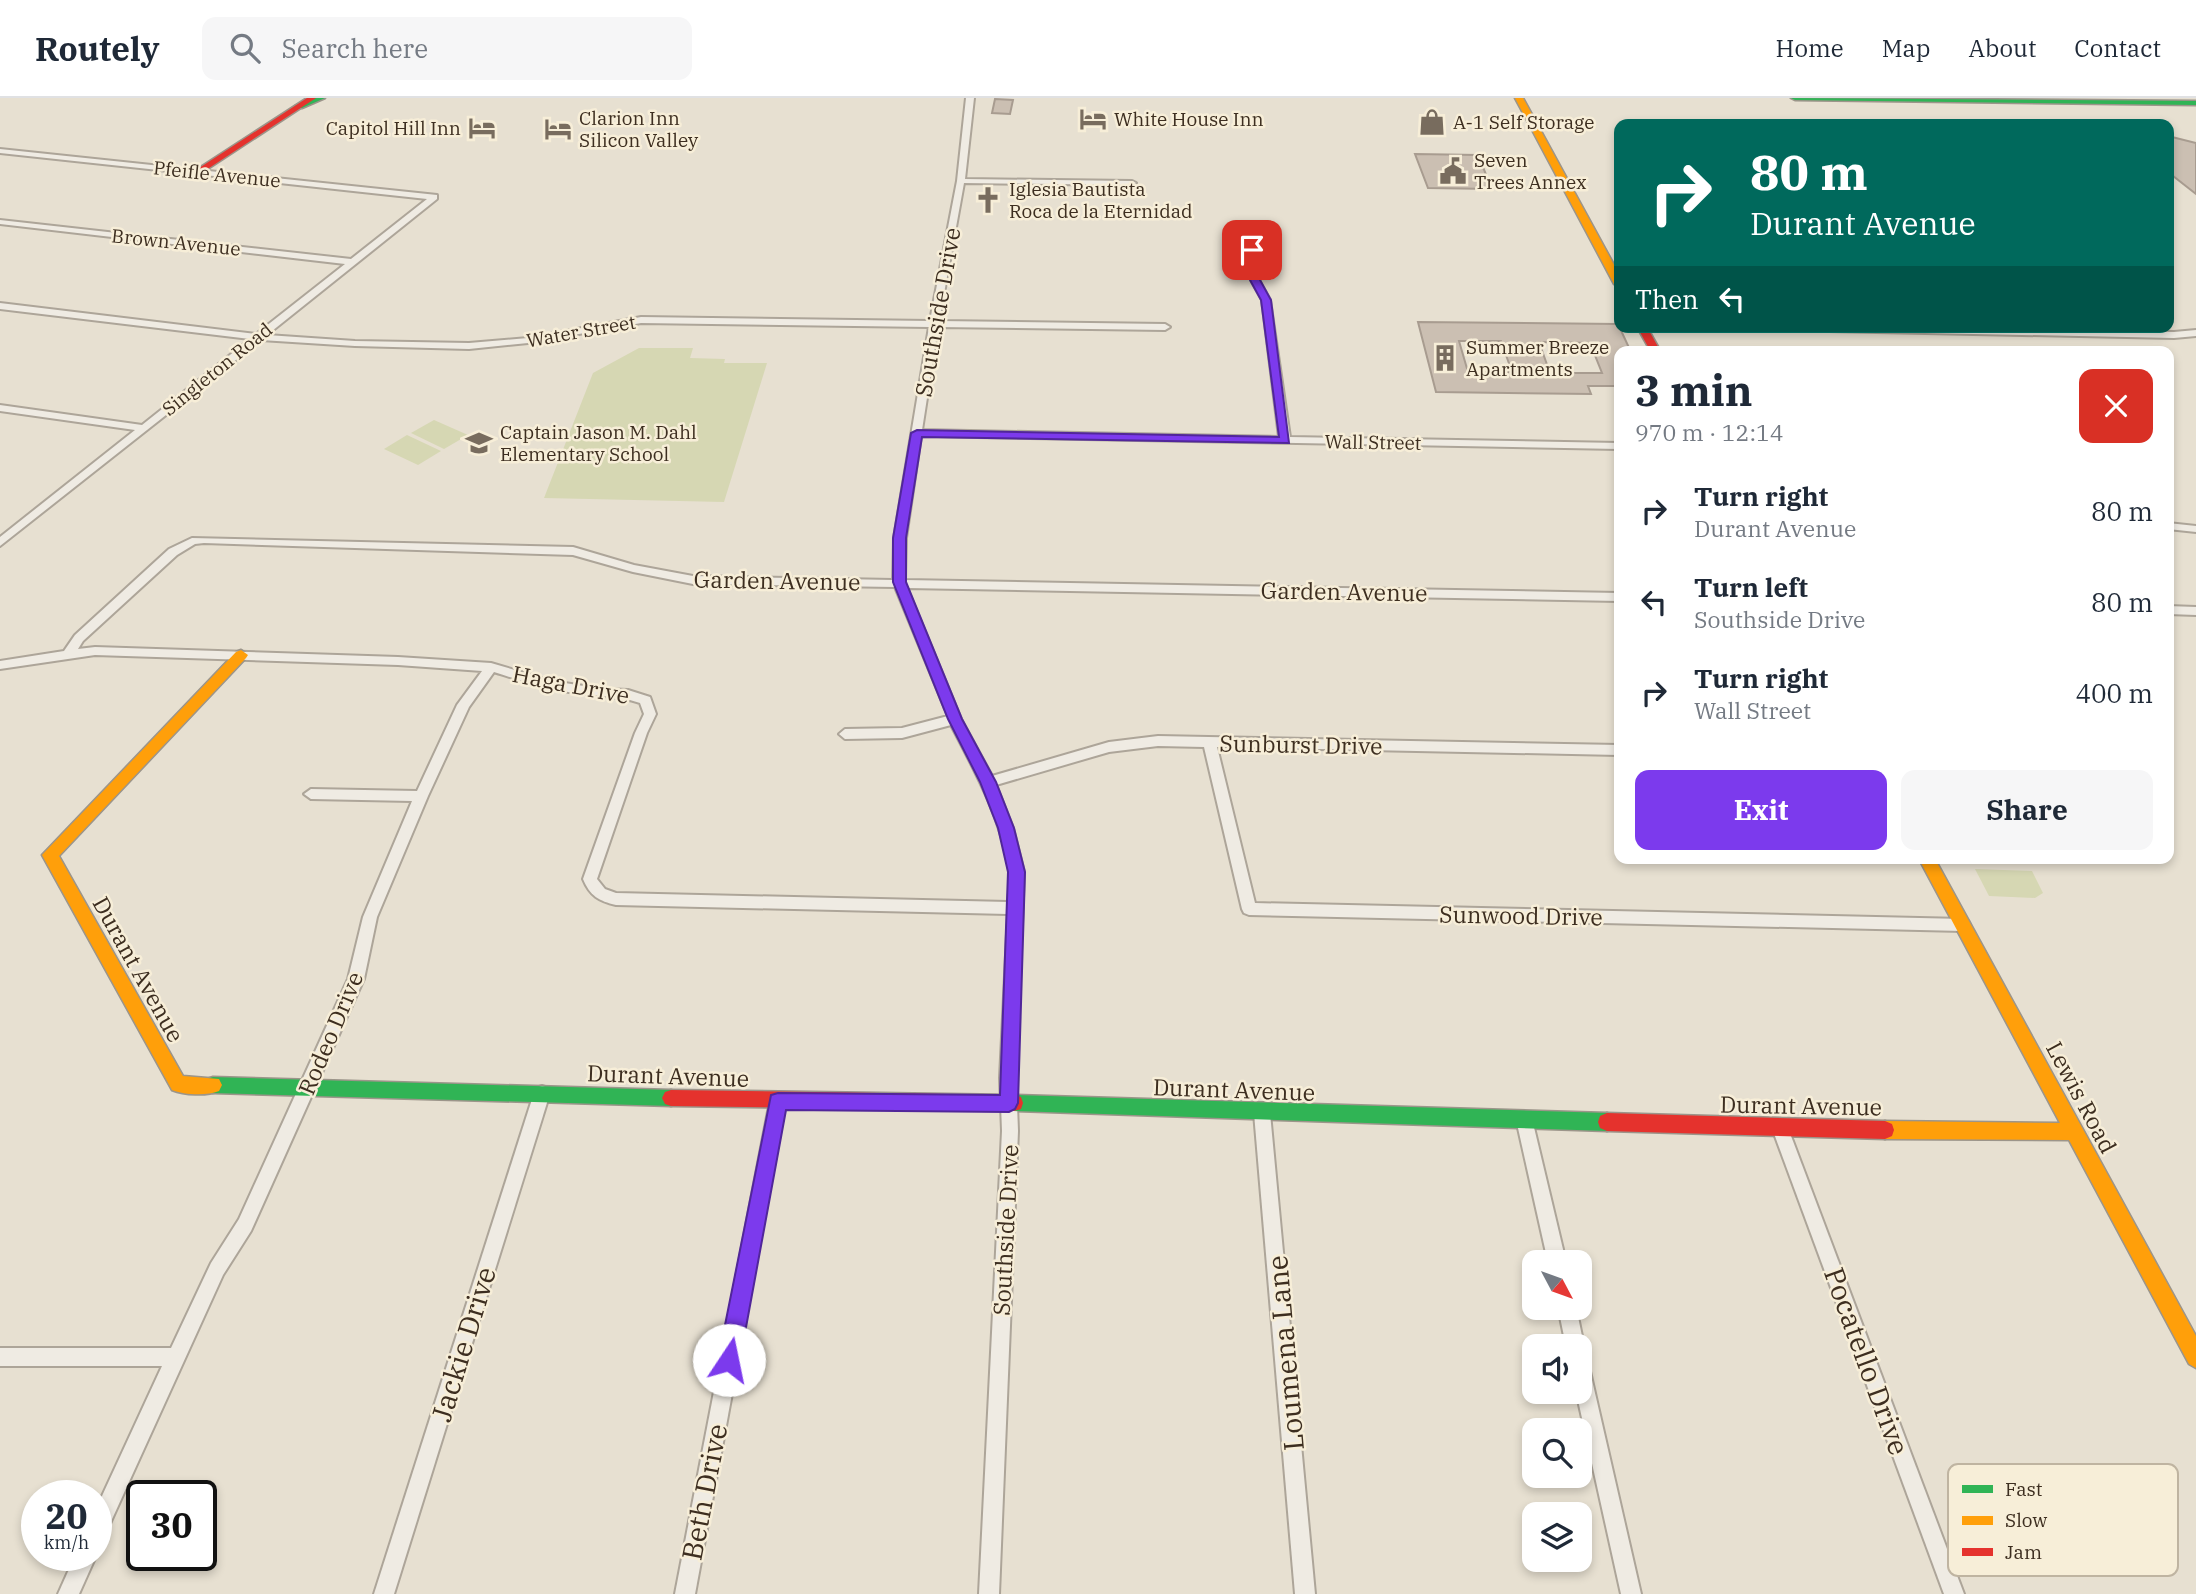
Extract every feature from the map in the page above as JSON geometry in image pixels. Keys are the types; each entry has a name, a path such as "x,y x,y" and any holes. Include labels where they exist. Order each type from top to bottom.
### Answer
{"street":[{"path":"197,172 305,101 321,98"},
{"name":"Southside Drive","path":"970,98 961,181 934,324 900,538 900,582 955,719 988,782 1006,828 1017,872 1013,908 1009,1145 989,1594"},
{"path":"1520,98 1614,275"},
{"path":"1795,98 2196,103"},
{"name":"Pfeifle Avenue","path":"0,151 434,197"},
{"path":"961,181 1132,183"},
{"name":"Singleton Road","path":"0,543 434,197"},
{"name":"Brown Avenue","path":"0,222 352,262"},
{"path":"1252,250 1255,280 1266,300 1285,440"},
{"name":"Water Street","path":"0,306 255,339 342,344 479,346 525,342 598,326 641,320 1165,327"},
{"path":"2076,333 2196,333"},
{"path":"0,408 143,428"},
{"name":"Wall Street","path":"917,433 1614,446"},
{"path":"2174,526 2196,528"},
{"name":"Garden Avenue","path":"68,655 79,638 173,552 192,541 204,540 573,551 633,568 693,580 1614,597"},
{"path":"2174,610 2196,611"},
{"name":"Haga Drive","path":"0,665 68,655 133,651 398,660 491,667 552,685 628,694 646,700 650,713 590,879 594,889 603,896 616,899 1013,908"},
{"name":"Durant Avenue","path":"241,655 50,855 178,1084 778,1101 1009,1103 1780,1129 2048,1133 2073,1131"},
{"name":"Rodeo Drive","path":"112,1497 217,1269 245,1225 356,979 370,917 421,796 463,705 491,667"},
{"path":"845,734 902,733 955,719"},
{"name":"Sunburst Drive","path":"988,782 1109,747 1158,741 1614,750"},
{"name":"Sunwood Drive","path":"1210,743 1249,909 1963,925"},
{"path":"311,794 421,796"},
{"name":"Lewis Road","path":"1930,864 2196,1357"},
{"name":"Jackie Drive","path":"384,1594 542,1093"},
{"name":"Beth Drive","path":"685,1594 778,1101"},
{"name":"Loumena Lane","path":"1262,1113 1305,1594"},
{"path":"1524,1119 1554,1250"},
{"name":"Pocatello Drive","path":"1780,1129 1954,1594"},
{"path":"0,1357 176,1357"},
{"path":"1588,1404 1631,1594"},
{"path":"68,1594 79,1571"}],"green space":[{"path":"639,348 693,348 690,358 725,359 724,363 767,363 724,502 544,498 593,373"},
{"path":"434,420 468,435 444,449 411,433"},
{"path":"407,435 441,451 418,465 384,449"},
{"path":"1975,869 2032,871 2043,893 2035,898 1989,896"}],"building":[{"path":"995,99 1013,100 1010,114 992,113"},
{"path":"2174,138 2196,143 2196,194 2174,177"},
{"name":"Seven Trees Annex","path":"1415,154 1478,155 1492,189 1428,188"},
{"name":"Summer Breeze Apartments","path":"1418,322 1614,324 1614,333 1622,333 1628,346 1614,346 1614,386 1588,386 1591,394 1436,392","holes":["1459,341 1501,341 1512,372 1468,372","1539,342 1590,343 1602,373 1550,373"]}],"traffic: fast":[{"path":"299,106 321,98"},
{"path":"1795,98 2196,103"},
{"path":"213,1085 671,1098"},
{"path":"1014,1103 1607,1122"}],"traffic: slow":[{"path":"1519,98 1614,275"},
{"path":"213,1085 178,1084 50,855 241,655"},
{"path":"1930,864 2196,1357"},
{"path":"1885,1130 2048,1133 2073,1131"}],"traffic: jam":[{"path":"197,172 312,98"},
{"path":"1645,333 1653,346"},
{"path":"671,1098 1014,1103"},
{"path":"1607,1122 1885,1130"}],"place":[{"name":"White House Inn","path":"1093,119"},
{"name":"A-1 Self Storage","path":"1432,122"},
{"name":"Capitol Hill Inn","path":"482,128"},
{"name":"Clarion Inn Silicon Valley","path":"558,129"},
{"name":"Seven Trees Annex","path":"1453,171"},
{"name":"Iglesia Bautista Roca de la Eternidad","path":"988,200"},
{"name":"Summer Breeze Apartments","path":"1445,358"},
{"name":"Captain Jason M. Dahl Elementary School","path":"479,443"}],"route":[{"path":"729,1360 778,1101 1009,1103 1013,908 1017,872 1006,828 988,782 955,719 900,582 900,538 917,433 1285,440 1266,300 1255,280 1252,250"}]}
